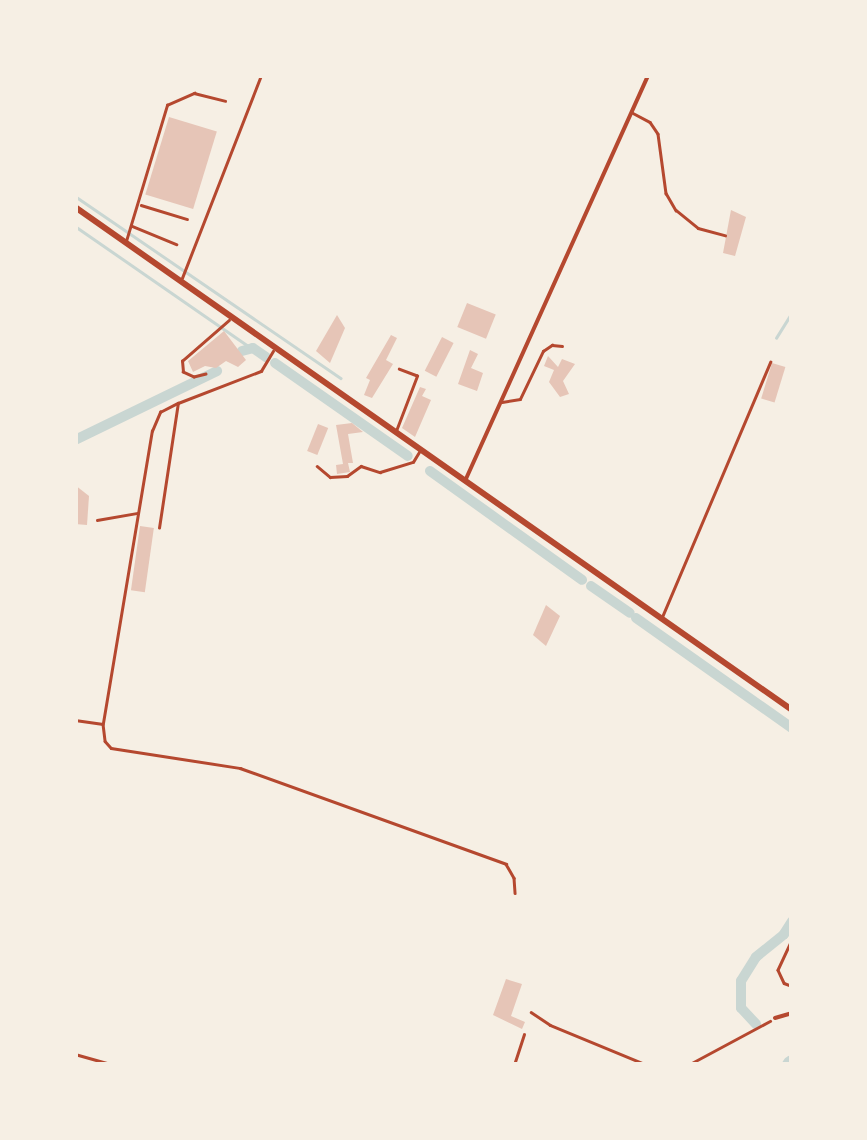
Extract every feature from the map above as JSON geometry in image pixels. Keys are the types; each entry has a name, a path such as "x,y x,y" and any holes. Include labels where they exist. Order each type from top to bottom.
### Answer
{"main road":[{"path":"75,208 792,710"}],"street":[{"path":"465,481 648,75"},
{"path":"776,1018 792,1012"}],"lane":[{"path":"181,282 260,75"},
{"path":"125,242 167,105 194,94 225,101"},
{"path":"631,112 650,122 658,134 666,193 676,210 698,228 725,235"},
{"path":"138,204 187,219"},
{"path":"132,226 176,244"},
{"path":"206,374 194,377 183,372 182,361 232,318"},
{"path":"501,402 520,399 543,351 552,344 562,346"},
{"path":"275,348 260,371 160,412 152,431 103,724 105,741 111,748 240,768 506,864 514,878 514,893"},
{"path":"661,618 770,362"},
{"path":"396,432 417,376 399,369"},
{"path":"158,528 178,404"},
{"path":"317,466 330,477 348,476 361,466 380,472 412,462 420,450"},
{"path":"97,520 139,512"},
{"path":"75,720 103,724"},
{"path":"792,940 778,970 784,983 792,986"},
{"path":"531,1012 550,1025 647,1065"}],"path":[{"path":"688,1065 776,1018"},
{"path":"514,1065 524,1034"},
{"path":"75,1054 114,1065"}],"building":[{"path":"169,117 217,132 193,209 145,194"},
{"path":"731,210 746,217 735,256 723,253"},
{"path":"467,303 496,315 486,339 457,327"},
{"path":"337,315 345,328 330,363 316,351"},
{"path":"224,331 246,360 238,367 226,361 216,368 205,366 193,372 188,361"},
{"path":"391,335 397,338 386,360 393,364 372,398 364,395 370,380 366,378"},
{"path":"442,337 454,343 436,377 425,371"},
{"path":"470,350 478,354 471,368 483,373 477,391 458,384"},
{"path":"548,356 558,367 562,359 575,364 563,381 569,394 560,397 549,382 554,370 544,366"},
{"path":"772,363 785,367 775,402 761,398"},
{"path":"420,387 426,389 422,396 431,400 415,437 402,428"},
{"path":"352,423 363,432 348,434 353,463 348,463 350,472 337,474 336,465 343,464 336,425"},
{"path":"318,424 328,428 317,455 307,451"},
{"path":"75,485 89,496 87,525 75,524"},
{"path":"140,526 154,528 145,592 131,590"},
{"path":"546,605 560,616 546,646 533,635"},
{"path":"506,979 522,984 511,1016 525,1022 522,1029 493,1015"}],"waterway":[{"path":"75,196 341,378"},
{"path":"75,226 250,347"},
{"path":"776,338 792,312"},
{"path":"242,351 253,348 266,357"},
{"path":"275,363 408,456"},
{"path":"75,440 217,371"},
{"path":"430,471 582,580"},
{"path":"591,586 630,613"},
{"path":"636,618 792,728"},
{"path":"756,1024 741,1008 741,981 756,957 784,934 792,921"}]}
